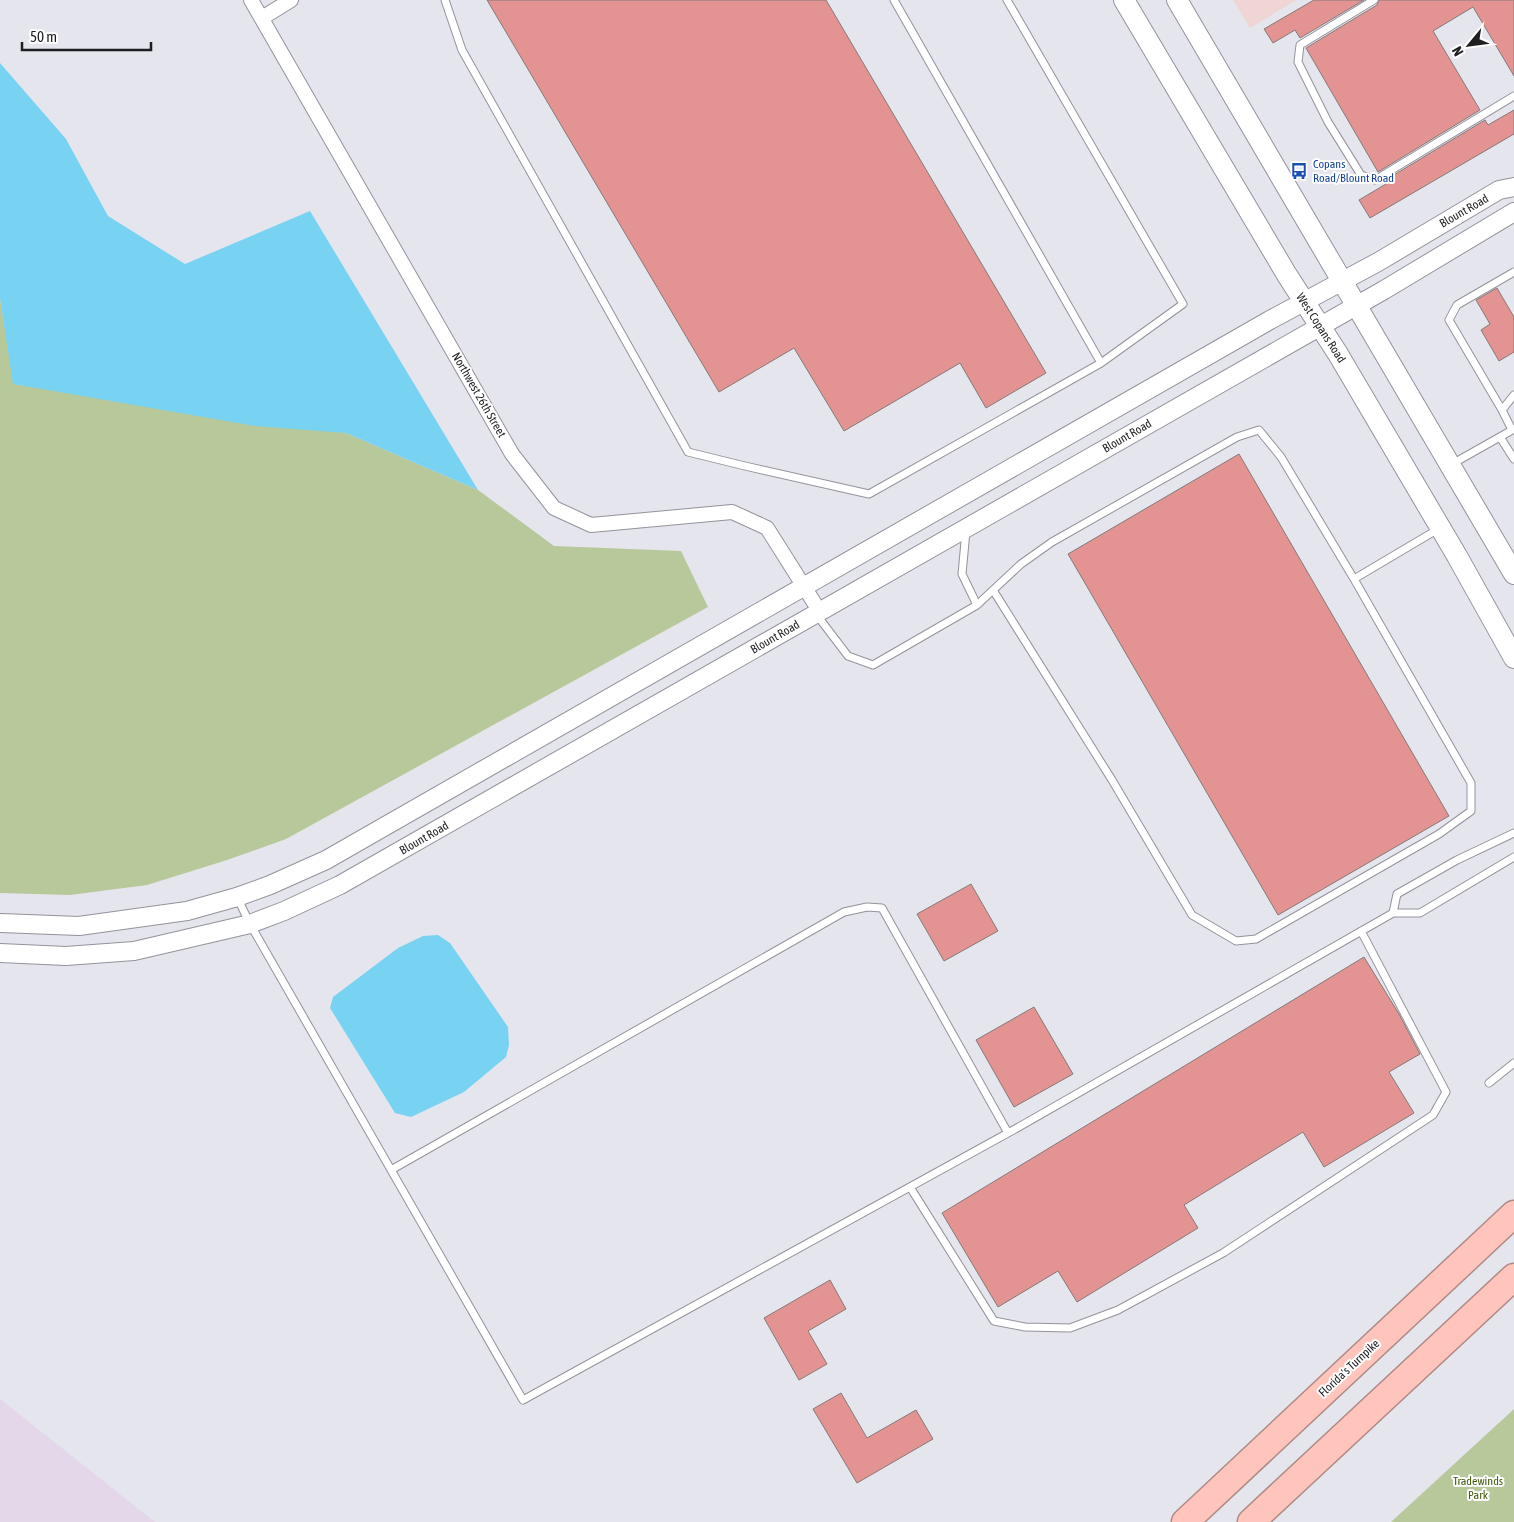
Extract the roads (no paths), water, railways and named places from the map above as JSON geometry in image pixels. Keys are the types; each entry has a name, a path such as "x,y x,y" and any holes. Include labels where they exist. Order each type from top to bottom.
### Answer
{"highway":[{"name":"Florida's Turnpike","path":"1185,1522 1514,1214"},
{"path":"1251,1522 1514,1278"}],"main road":[{"name":"West Copans Road","path":"1124,0 1287,275 1338,354 1514,658"},
{"path":"1177,0 1514,574"},
{"path":"1499,632 1514,645"}],"street":[{"name":"Northwest 26th Street","path":"251,0 512,454 554,508 591,525 732,512 767,528 818,613"},
{"path":"262,18 292,0"},
{"name":"Blount Road","path":"0,923 79,926 187,911 237,897 270,885 326,860 1499,190 1514,187"},
{"name":"Blount Road","path":"0,953 66,956 134,951 250,924 284,911 340,885 1356,306 1514,212"}],"lane":[{"path":"445,0 462,50 688,452 869,494 1101,363 1183,304 1007,0"},
{"path":"894,0 1101,363"},
{"path":"1374,0 1300,45 1298,62 1328,122 1361,175 1375,180 1514,96"},
{"path":"1450,465 1513,429 1449,320 1457,305 1514,272"},
{"path":"1502,410 1514,395"},
{"path":"818,613 848,656 873,665 977,605 993,590 1021,564 1052,542 1237,437 1260,430 1281,457 1354,579 1471,783 1471,811 1439,834 1256,939 1236,940 1192,915 1112,780 993,590"},
{"path":"1500,437 1514,459"},
{"path":"966,528 962,574 977,605"},
{"path":"1354,579 1440,528"},
{"path":"1393,913 1397,894 1457,860 1514,833"},
{"path":"237,897 250,924 523,1400 1008,1133 1393,913 1420,913 1514,857"},
{"path":"391,1170 844,912 867,907 882,908 1008,1133"},
{"path":"910,1187 994,1321 1025,1327 1070,1328 1118,1310 1223,1254 1433,1115 1446,1092 1361,931"},
{"path":"1489,1083 1514,1063"}],"water":[{"path":"0,63 66,139 108,216 185,264 310,211 478,490 346,433 255,426 13,384 0,298"},
{"path":"438,935 450,943 508,1027 509,1045 506,1057 464,1092 411,1117 395,1113 330,1008 333,997 398,948 423,936"}],"place":[{"name":"Copans Road/Blount Road","path":"1299,171"}],"park label":[{"name":"Tradewinds Park","path":"1478,1488"}]}
